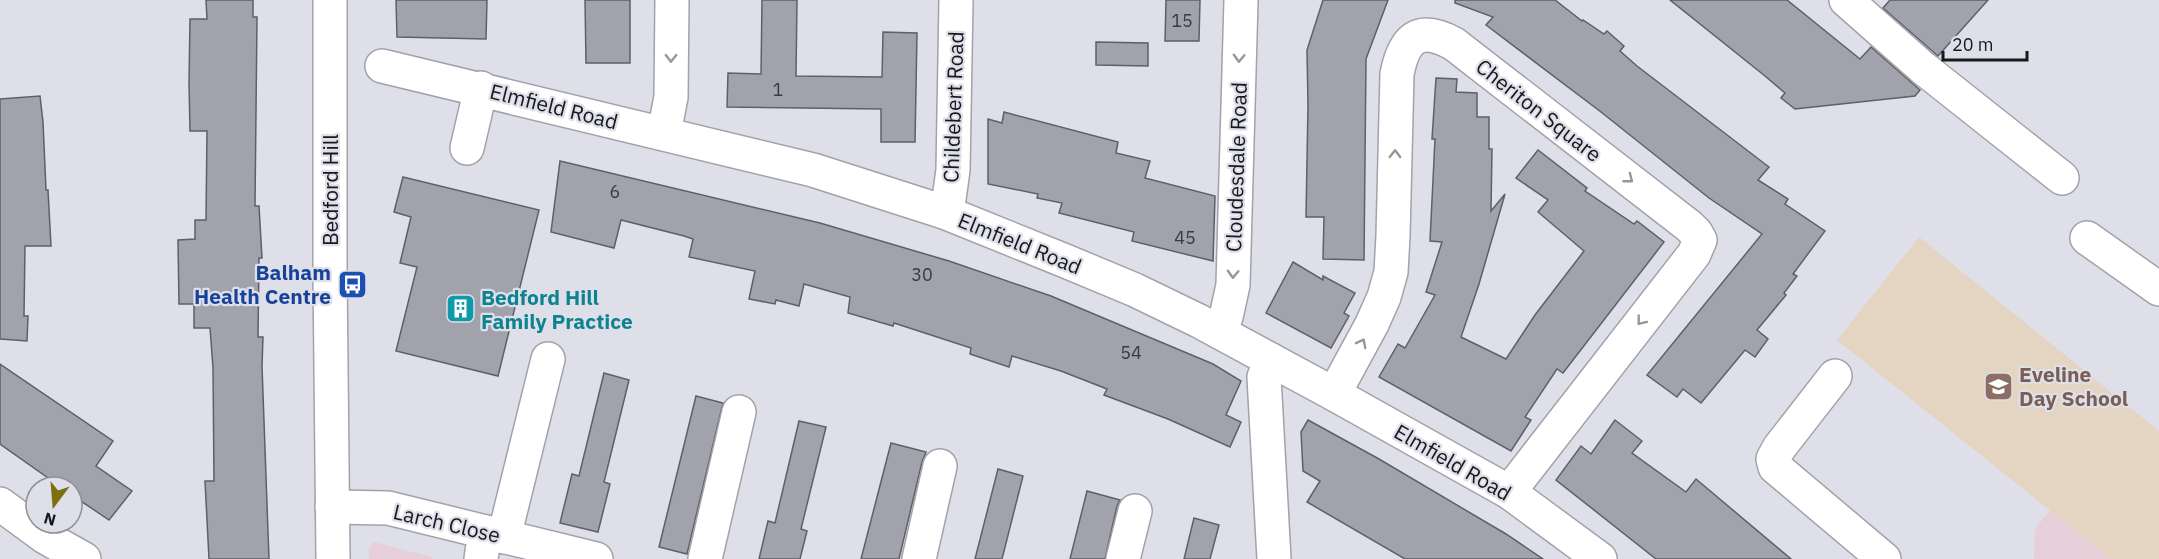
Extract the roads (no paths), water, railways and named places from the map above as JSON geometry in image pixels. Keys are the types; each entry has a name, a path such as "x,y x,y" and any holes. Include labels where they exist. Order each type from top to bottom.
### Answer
{"street":[{"name":"Bedford Hill","path":"330,0 333,559"},
{"path":"664,133 671,97 672,0"},
{"name":"Childebert Road","path":"944,212 949,199 954,170 956,0"},
{"name":"Cloudesdale Road","path":"1218,331 1226,317 1233,285 1241,0"},
{"path":"1846,0 1923,68 2062,178"},
{"name":"Cheriton Square","path":"1334,394 1372,324 1384,297 1391,272 1397,74 1400,57 1405,47 1420,35 1445,39 1689,226 1700,240 1694,254 1509,492"},
{"name":"Elmfield Road","path":"382,66 481,88 813,170 944,212 1135,290 1218,331 1509,492 1600,559"},
{"path":"467,148 481,88"},
{"path":"2087,238 2159,289"},
{"path":"490,543 548,359"},
{"path":"1271,360 1264,377 1274,559"},
{"path":"1835,375 1779,448 1773,459 1775,467 1884,559"},
{"path":"705,559 739,412"},
{"path":"919,559 940,466"},
{"path":"0,504 45,537 84,559"},
{"name":"Larch Close","path":"332,507 388,508 490,543 596,559"},
{"path":"1123,559 1135,511"}],"place":[{"name":"Balham Health Centre","path":"352,284"},
{"name":"Bedford Hill Family Practice","path":"460,309"},
{"name":"Eveline Day School","path":"1998,386"}]}
